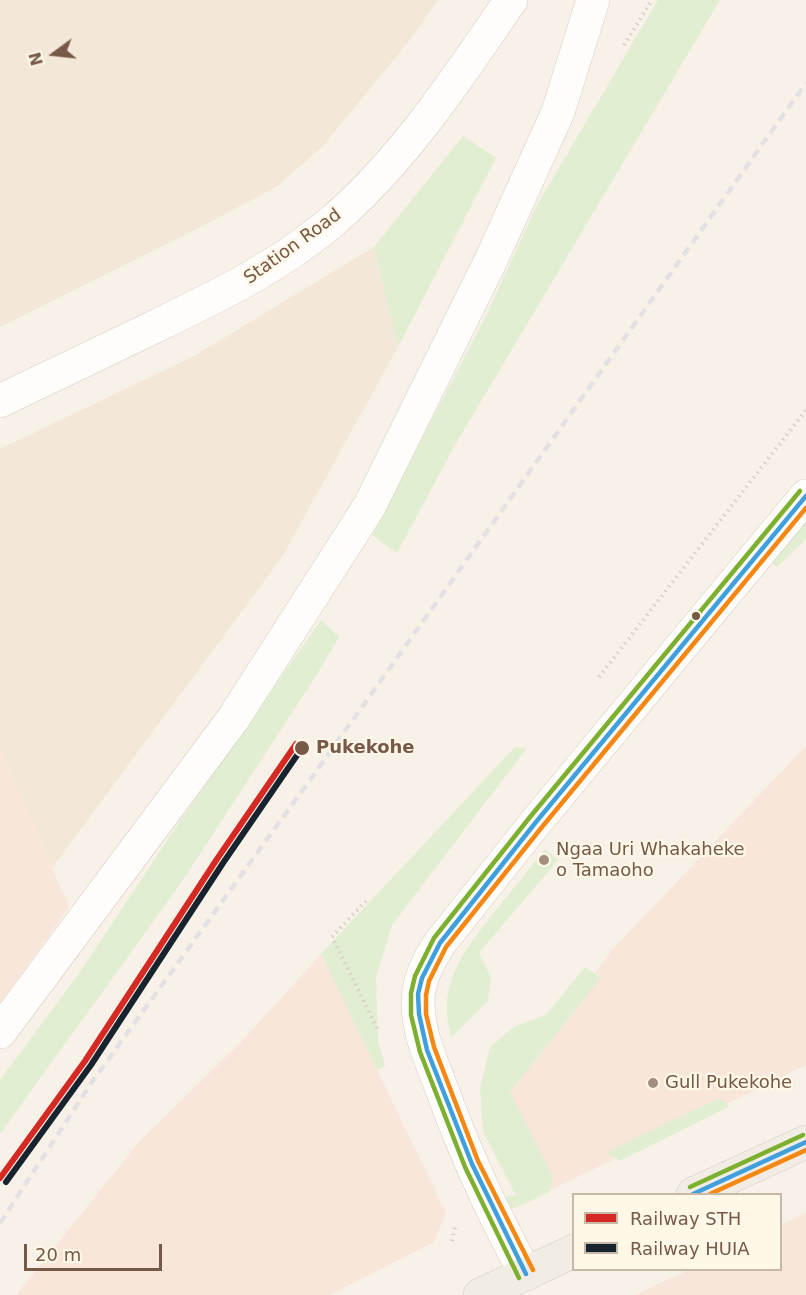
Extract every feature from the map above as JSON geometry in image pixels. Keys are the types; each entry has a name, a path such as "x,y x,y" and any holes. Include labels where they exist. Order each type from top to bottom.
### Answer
{"main road":[{"path":"695,1193 806,1142"},
{"path":"480,1295 572,1251"}],"street":[{"name":"Station Road","path":"0,401 235,288 282,259 328,225 382,174 455,82 511,0"},
{"path":"0,1032 233,719 369,507 491,260 558,112 593,0"},
{"path":"526,1274 496,1220 456,1128 424,1045 419,1022 420,980 440,943 536,822 806,496"}],"path":[{"path":"366,901 332,937 381,1036"}],"shaded area":[{"path":"0,0 438,0 409,41 322,147 276,187 0,327"},
{"path":"374,247 398,347 282,557 52,868 0,751 0,449 194,356"},
{"path":"806,746 806,1065 514,1208 509,1195 516,1196 483,1131 510,1092 601,978 595,973 612,950"},
{"path":"0,751 69,907 0,1004"},
{"path":"321,954 446,1213 434,1242 330,1295 16,1295 139,1142 243,1040"},
{"path":"806,1213 806,1295 635,1295 686,1271 782,1271 782,1225"}],"green space":[{"path":"658,0 720,0 455,445 397,553 372,535 488,312 536,207"},
{"path":"463,136 496,158 398,347 374,247"},
{"path":"806,520 806,539 777,567 772,563"},
{"path":"321,620 339,637 314,679 181,883 0,1134 0,1080 78,975 178,824"},
{"path":"515,747 527,748 392,925 376,977 378,1040 385,1066 377,1070 321,954"},
{"path":"545,849 558,860 479,953 491,977 488,1001 452,1037 447,1001 456,969 484,925"},
{"path":"585,967 601,978 510,1092 553,1177 549,1192 508,1209 502,1201 509,1195 516,1196 483,1131 480,1088 490,1047 515,1026 546,1015"},
{"path":"719,1098 729,1105 728,1107 619,1161 606,1152"}],"railway":[{"path":"0,1223 92,1082 806,83"}],"rail line":[{"name":"STH","path":"0,1178 85,1061 217,859 296,744"},
{"name":"HUIA","path":"6,1182 91,1065 223,863 302,748"}],"transit line":[{"path":"519,1278 465,1167 420,1052 411,1015 411,993 415,976 434,938 530,817 800,491"},
{"path":"526,1274 472,1164 427,1050 419,1014 418,994 422,978 440,943 536,822 806,496"},
{"path":"533,1270 478,1161 434,1047 426,1014 429,981 446,947 542,827 806,508"},
{"path":"690,1187 803,1135"},
{"path":"695,1193 806,1142"},
{"path":"712,1193 806,1150"}],"place":[{"name":"Pukekohe","path":"302,748"},
{"name":"Ngaa Uri Whakaheke o Tamaoho","path":"544,860"},
{"name":"Gull Pukekohe","path":"653,1083"}]}
